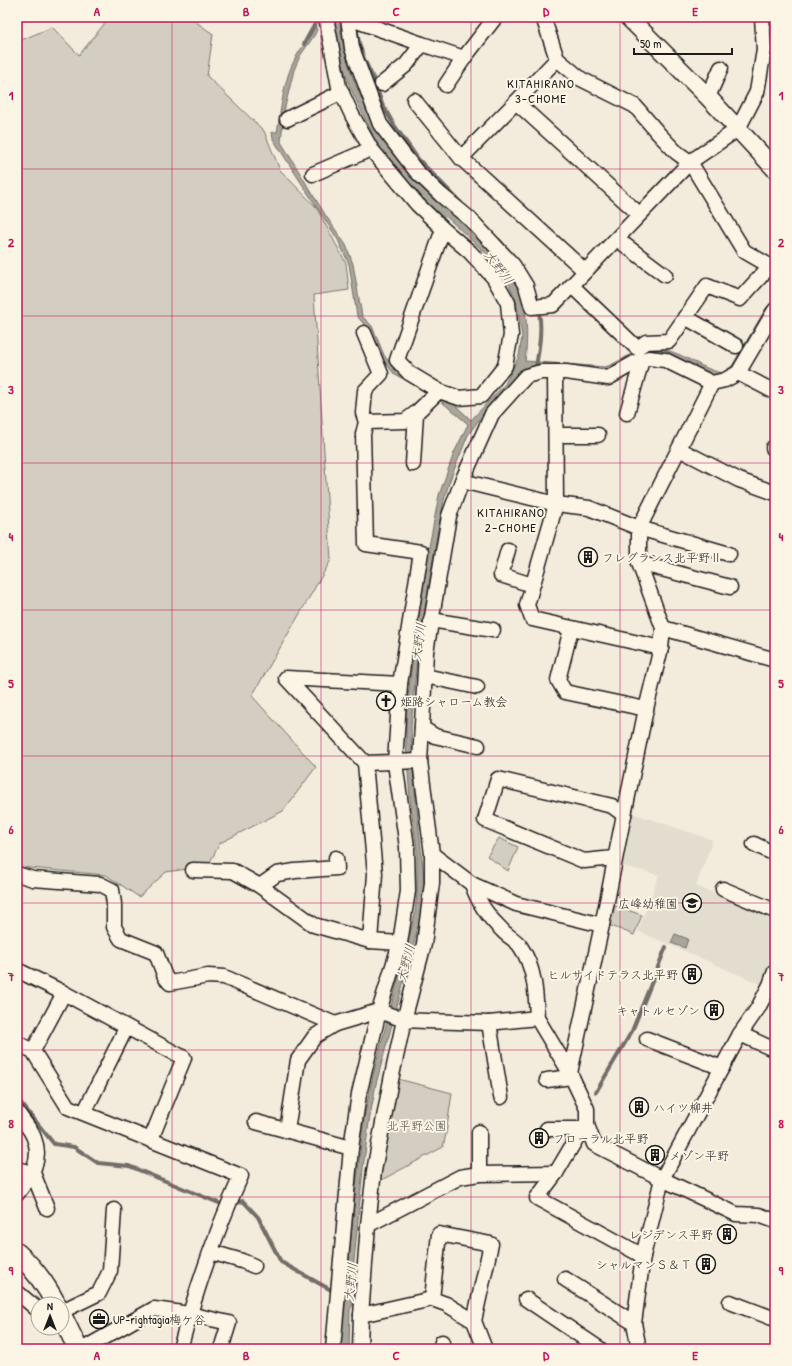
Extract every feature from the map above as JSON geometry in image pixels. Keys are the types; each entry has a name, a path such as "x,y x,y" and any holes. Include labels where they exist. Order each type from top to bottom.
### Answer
{"main road":[{"path":"17,1252 28,1262 52,1296"},
{"path":"70,1335 78,1349"}],"street":[{"path":"326,17 339,86 352,115 371,148 417,204 470,252 494,278 508,303 511,335 505,366 481,396 460,398 435,394 409,373 396,360 443,229"},
{"path":"464,58 348,17 352,48 380,124 416,171 470,219 513,265 526,286 532,307 553,305 690,162 738,129 757,92 769,49 762,17"},
{"path":"446,85 494,17"},
{"path":"543,17 557,59 581,79 635,106 676,152 690,162 744,251 773,268 740,299 707,286 669,340 646,342 637,348 572,286"},
{"path":"628,17 738,129 775,169"},
{"path":"382,84 406,65 422,44"},
{"path":"461,158 557,59"},
{"path":"708,98 721,68"},
{"path":"287,119 342,92"},
{"path":"414,100 461,158 585,271"},
{"path":"516,102 639,214"},
{"path":"313,174 371,148"},
{"path":"617,239 665,275"},
{"path":"360,1349 368,1225 374,1171 404,1020 424,944 432,884 432,854 420,761 426,652 449,516 462,481 492,414 526,376 541,372 555,372 584,374 608,378 636,362 649,358 664,360 712,383 725,380 738,373 775,310"},
{"path":"685,317 736,346"},
{"path":"332,1349 351,1148 359,1094 379,1011 400,943 408,891 407,847 395,763 400,684 421,552 366,544 363,434 366,422 363,413 365,391 380,374 364,333"},
{"path":"627,413 642,360"},
{"path":"555,372 556,504 532,585 528,605 532,619 571,629 661,648"},
{"path":"738,373 775,392"},
{"path":"571,1070 610,891 614,858 646,709 661,648 664,628 639,563 639,528 712,383"},
{"path":"366,422 405,421 416,413 435,394"},
{"path":"481,396 492,414"},
{"path":"413,464 416,413"},
{"path":"556,435 598,435"},
{"path":"679,449 739,480 775,493"},
{"path":"462,481 556,504 589,508 639,528 730,554"},
{"path":"504,553 501,575 532,585"},
{"path":"639,563 730,587"},
{"path":"431,620 494,630"},
{"path":"664,628 775,660"},
{"path":"571,629 558,680 565,692 646,709"},
{"path":"425,676 477,687"},
{"path":"370,941 375,874 365,763 286,678 400,684"},
{"path":"422,728 435,736 478,746"},
{"path":"365,763 420,761"},
{"path":"614,858 584,861 485,820 498,779 612,806 624,815"},
{"path":"754,844 775,854"},
{"path":"432,854 472,884 516,904 602,925"},
{"path":"260,886 277,874 337,868 336,858"},
{"path":"194,870 233,872 260,886 314,925 370,941 400,943"},
{"path":"17,874 33,879 100,884 112,890 114,904 114,927 121,939 156,953 165,977 170,982 208,976 224,977 335,1024"},
{"path":"472,884 478,899 489,917 502,931 520,945 528,960 536,988 537,1018 571,1070 587,1109 584,1127 556,1173 537,1198 644,1256"},
{"path":"723,889 775,911"},
{"path":"17,970 64,993 126,1028 184,1058 151,1139"},
{"path":"639,1349 634,1323 644,1256 662,1179 740,1034 758,1008 775,971"},
{"path":"33,1051 64,993"},
{"path":"287,1130 298,1060 315,1036 335,1024 379,1011 404,1020 489,1023 537,1018"},
{"path":"489,1023 501,1097"},
{"path":"84,1113 126,1028"},
{"path":"740,1034 775,1050"},
{"path":"647,1039 722,1068"},
{"path":"17,1043 33,1051 68,1107 241,1176 227,1207 189,1314 180,1349"},
{"path":"547,1080 571,1070"},
{"path":"17,1112 34,1138 37,1155 33,1173 17,1194"},
{"path":"256,1122 351,1148"},
{"path":"584,1127 594,1144 662,1179 736,1214 759,1215 775,1221"},
{"path":"547,1129 584,1127"},
{"path":"479,1132 479,1174"},
{"path":"17,1169 33,1173"},
{"path":"33,1173 46,1208"},
{"path":"368,1225 460,1177 479,1174 556,1173"},
{"path":"70,1307 99,1294 110,1272 114,1210"},
{"path":"432,1299 439,1234 491,1244 474,1321 485,1349"},
{"path":"211,1252 254,1266"},
{"path":"565,1279 634,1323"},
{"path":"17,1292 30,1303"},
{"path":"361,1315 432,1299 446,1304 474,1321"},
{"path":"526,1299 600,1349"},
{"path":"730,1302 775,1319"},
{"path":"83,1349 154,1309 189,1314 229,1323 221,1349"}],"shaded area":[{"name":"広峰幼稚園","path":"629,812 713,840 696,886 775,919 775,953 765,986 638,931 659,875 623,866 620,860"}],"green space":[{"path":"110,17 189,17 213,34 207,76 264,131 280,170 316,207 346,263 349,290 314,295 331,560 252,696 316,767 283,811 220,843 208,866 166,872 139,897 106,875 19,867 17,855 17,42 52,27 79,55"},
{"path":"499,838 518,847 508,871 487,856"},
{"path":"615,906 642,915 634,935 609,925"},
{"name":"北平野公園","path":"394,1078 452,1093 446,1134 443,1147 376,1183"}],"water":[{"path":"333,17 339,17 345,53 360,95 369,115 389,149 422,186 493,252 504,264 517,284 521,293 525,312 527,342 525,361 605,367 637,351 653,348 673,352 702,366 722,373 732,366 766,308 775,302 775,308 738,367 717,378 670,357 607,373 541,367 509,387 484,413 468,435 450,480 444,500 417,658 411,727 413,771 424,878 423,900 419,924 376,1084 369,1122 353,1271 352,1302 354,1302 350,1310 349,1349 340,1349 344,1312 343,1303 345,1302 364,1118 373,1075 415,914 417,893 417,850 410,799 406,746 406,714 412,663 429,547 439,495 454,453 468,424 443,403 395,375 380,356 368,329 357,316 349,264 338,240 273,139 272,132 277,132 286,81 294,60 315,25 317,30 300,56 294,70 284,111 281,142 326,216 346,245 353,264 362,316 372,326 384,355 394,369 440,394 453,403 471,420 505,384 519,356 522,336 516,301 507,279 492,259 396,168 372,133 349,85 341,59"},
{"path":"675,934 688,939 685,948 671,943"}],"waterway":[{"path":"304,44 316,22 316,17"},
{"path":"356,25 359,43 364,59 374,80 382,104 394,125 418,159 461,203"},
{"name":"大野川","path":"380,145 403,177 440,207"},
{"path":"499,240 513,256"},
{"path":"536,367 540,330 538,308"},
{"path":"596,1092 632,1031 666,947"},
{"path":"17,1098 54,1144 74,1147 98,1163 129,1166 226,1206"},
{"path":"232,1205 243,1201 258,1217 281,1262 331,1290"}],"place":[{"name":"フレグランス北平野Ⅱ","path":"588,557"},
{"name":"姫路シャローム教会","path":"386,701"},
{"name":"広峰幼稚園","path":"692,903"},
{"name":"ヒルサイドテラス北平野","path":"692,974"},
{"name":"キャトルセゾン","path":"714,1010"},
{"name":"ハイツ柳井","path":"639,1107"},
{"name":"フローラル北平野","path":"539,1138"},
{"name":"メゾン平野","path":"655,1155"},
{"name":"レジデンス平野","path":"727,1234"},
{"name":"シャルマンＳ＆Ｔ","path":"706,1264"},
{"name":"UP-rightagia梅ケ谷","path":"99,1319"}],"district":[{"name":"KITAHIRANO 3-CHOME","path":"541,90"},
{"name":"KITAHIRANO 2-CHOME","path":"511,520"}]}
